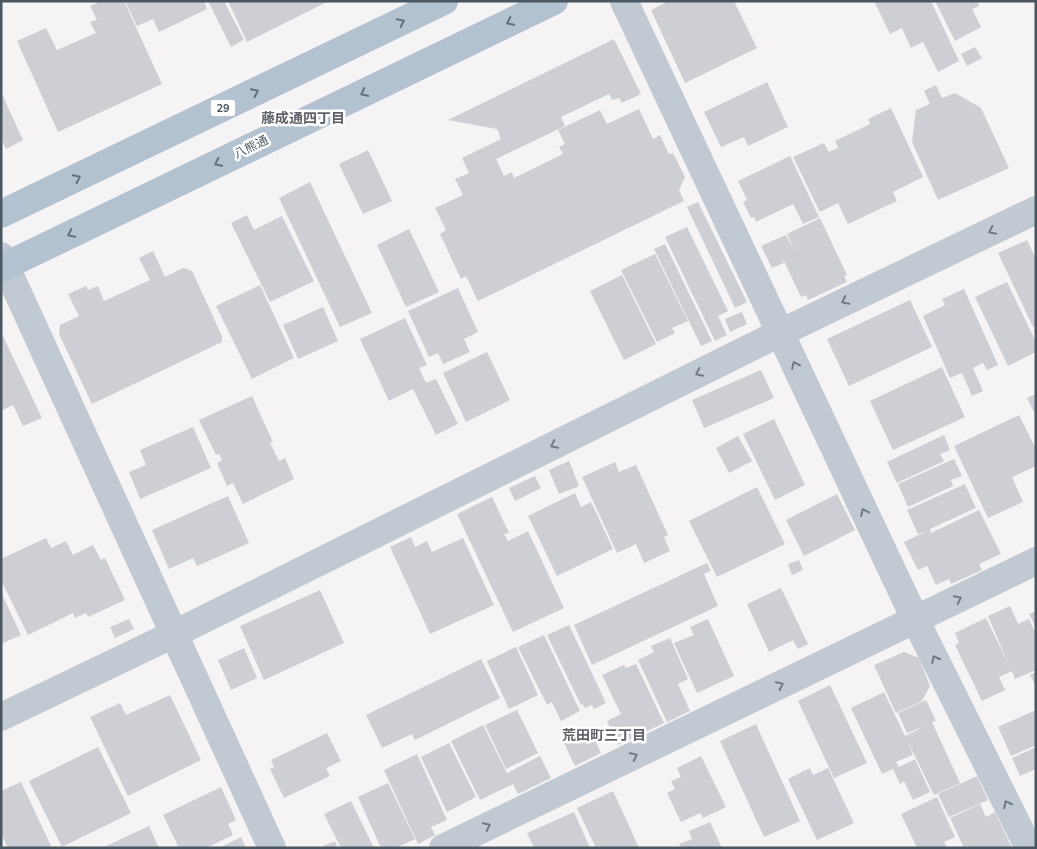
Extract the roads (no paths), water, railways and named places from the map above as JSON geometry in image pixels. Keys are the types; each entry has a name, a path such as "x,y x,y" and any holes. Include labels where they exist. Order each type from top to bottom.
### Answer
{"main road":[{"name":"29","path":"1,214 444,1"},
{"name":"八熊通","path":"3,263 554,1"}],"street":[{"path":"624,1 915,619 1029,848"},
{"path":"1,717 174,634 780,333 1036,210"},
{"path":"3,263 272,848"},
{"path":"444,848 1036,561"}],"district":[{"name":"藤成通四丁目","path":"303,118"},
{"name":"荒田町三丁目","path":"604,735"}]}
